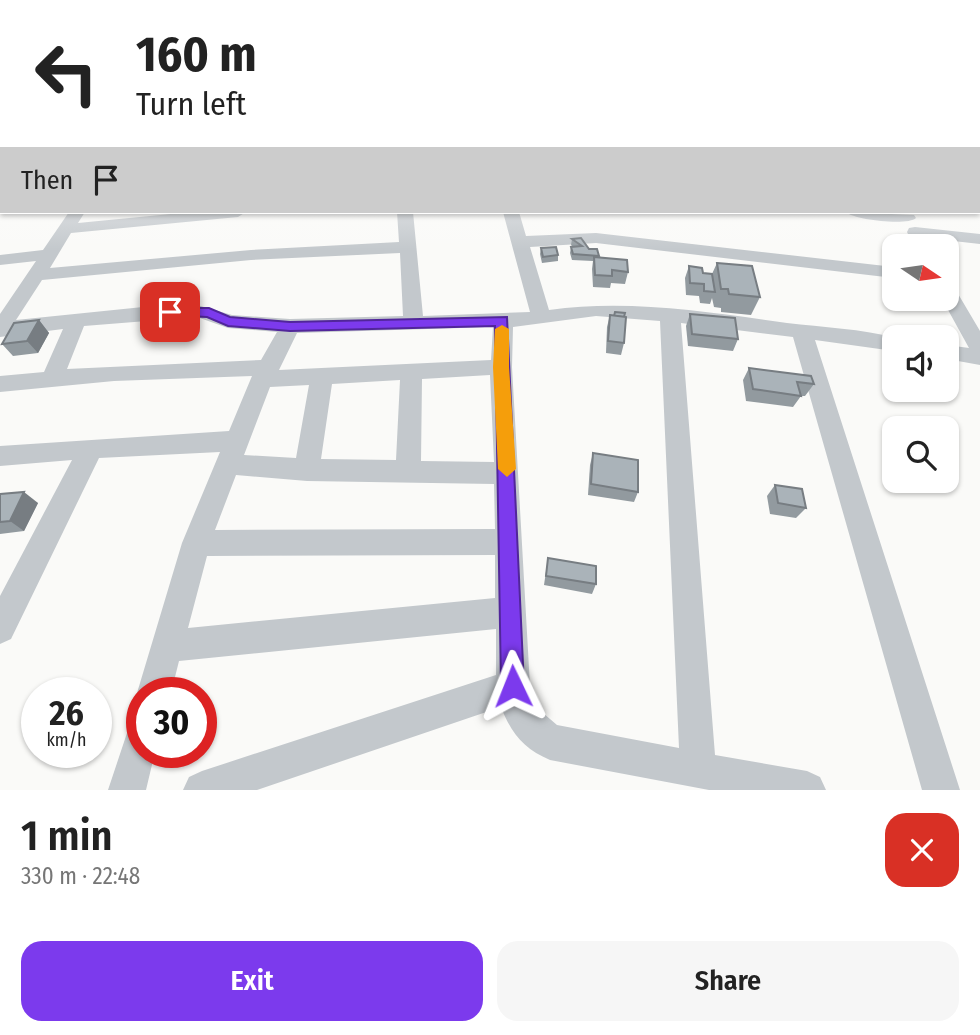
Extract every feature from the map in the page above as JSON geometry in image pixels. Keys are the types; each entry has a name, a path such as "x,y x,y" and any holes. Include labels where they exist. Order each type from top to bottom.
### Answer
{"street":[{"path":"76,214 34,275 8,305 1,329 197,311 215,314 228,321 290,326 502,321 596,310 670,314 800,329 882,342"},
{"path":"65,229 133,217 191,214"},
{"path":"405,214 414,324"},
{"path":"512,214 541,317"},
{"path":"862,214 913,227 980,239"},
{"path":"519,242 596,238 882,271"},
{"path":"34,275 251,255 408,247"},
{"path":"0,260 46,256"},
{"path":"959,312 980,349"},
{"path":"670,314 698,768"},
{"path":"52,379 77,320"},
{"path":"502,321 501,367 510,542 513,686 518,709 528,727 550,742 807,790"},
{"path":"158,677 196,543 266,373 290,326"},
{"path":"800,329 941,790"},
{"path":"959,354 980,357"},
{"path":"0,384 114,373 266,373 322,376 501,367"},
{"path":"408,473 411,370"},
{"path":"307,470 322,376"},
{"path":"0,456 91,448 232,452 307,470 507,473"},
{"path":"0,628 91,448"},
{"path":"196,543 510,542"},
{"path":"167,646 510,612"},
{"path":"202,790 513,686"},
{"path":"127,790 133,768"}],"building":[{"path":"581,238 589,249 597,249 599,256 573,254 571,247 582,246 572,239"},
{"path":"556,247 558,255 543,257 541,248"},
{"path":"594,257 627,260 628,272 612,270 612,276 595,275"},
{"path":"717,263 752,266 760,297 729,294 728,289 721,289"},
{"path":"689,266 702,268 703,273 712,274 715,292 704,291 704,284 690,283"},
{"path":"615,312 625,313 624,317 614,316"},
{"path":"690,314 735,318 738,339 692,334"},
{"path":"610,315 626,317 624,343 608,341"},
{"path":"39,320 27,341 2,344 14,323"},
{"path":"749,368 811,376 814,384 797,382 801,396 753,389"},
{"path":"593,453 638,460 638,492 591,484"},
{"path":"775,485 802,489 806,508 778,503"},
{"path":"24,492 10,521 0,522 0,494"},
{"path":"548,558 596,566 596,584 546,576"}],"slow traffic":[{"path":"502,329 501,367 507,469"}],"route":[{"path":"170,312 209,312 222,320 290,326 502,321 501,367 510,542 513,686"}]}
